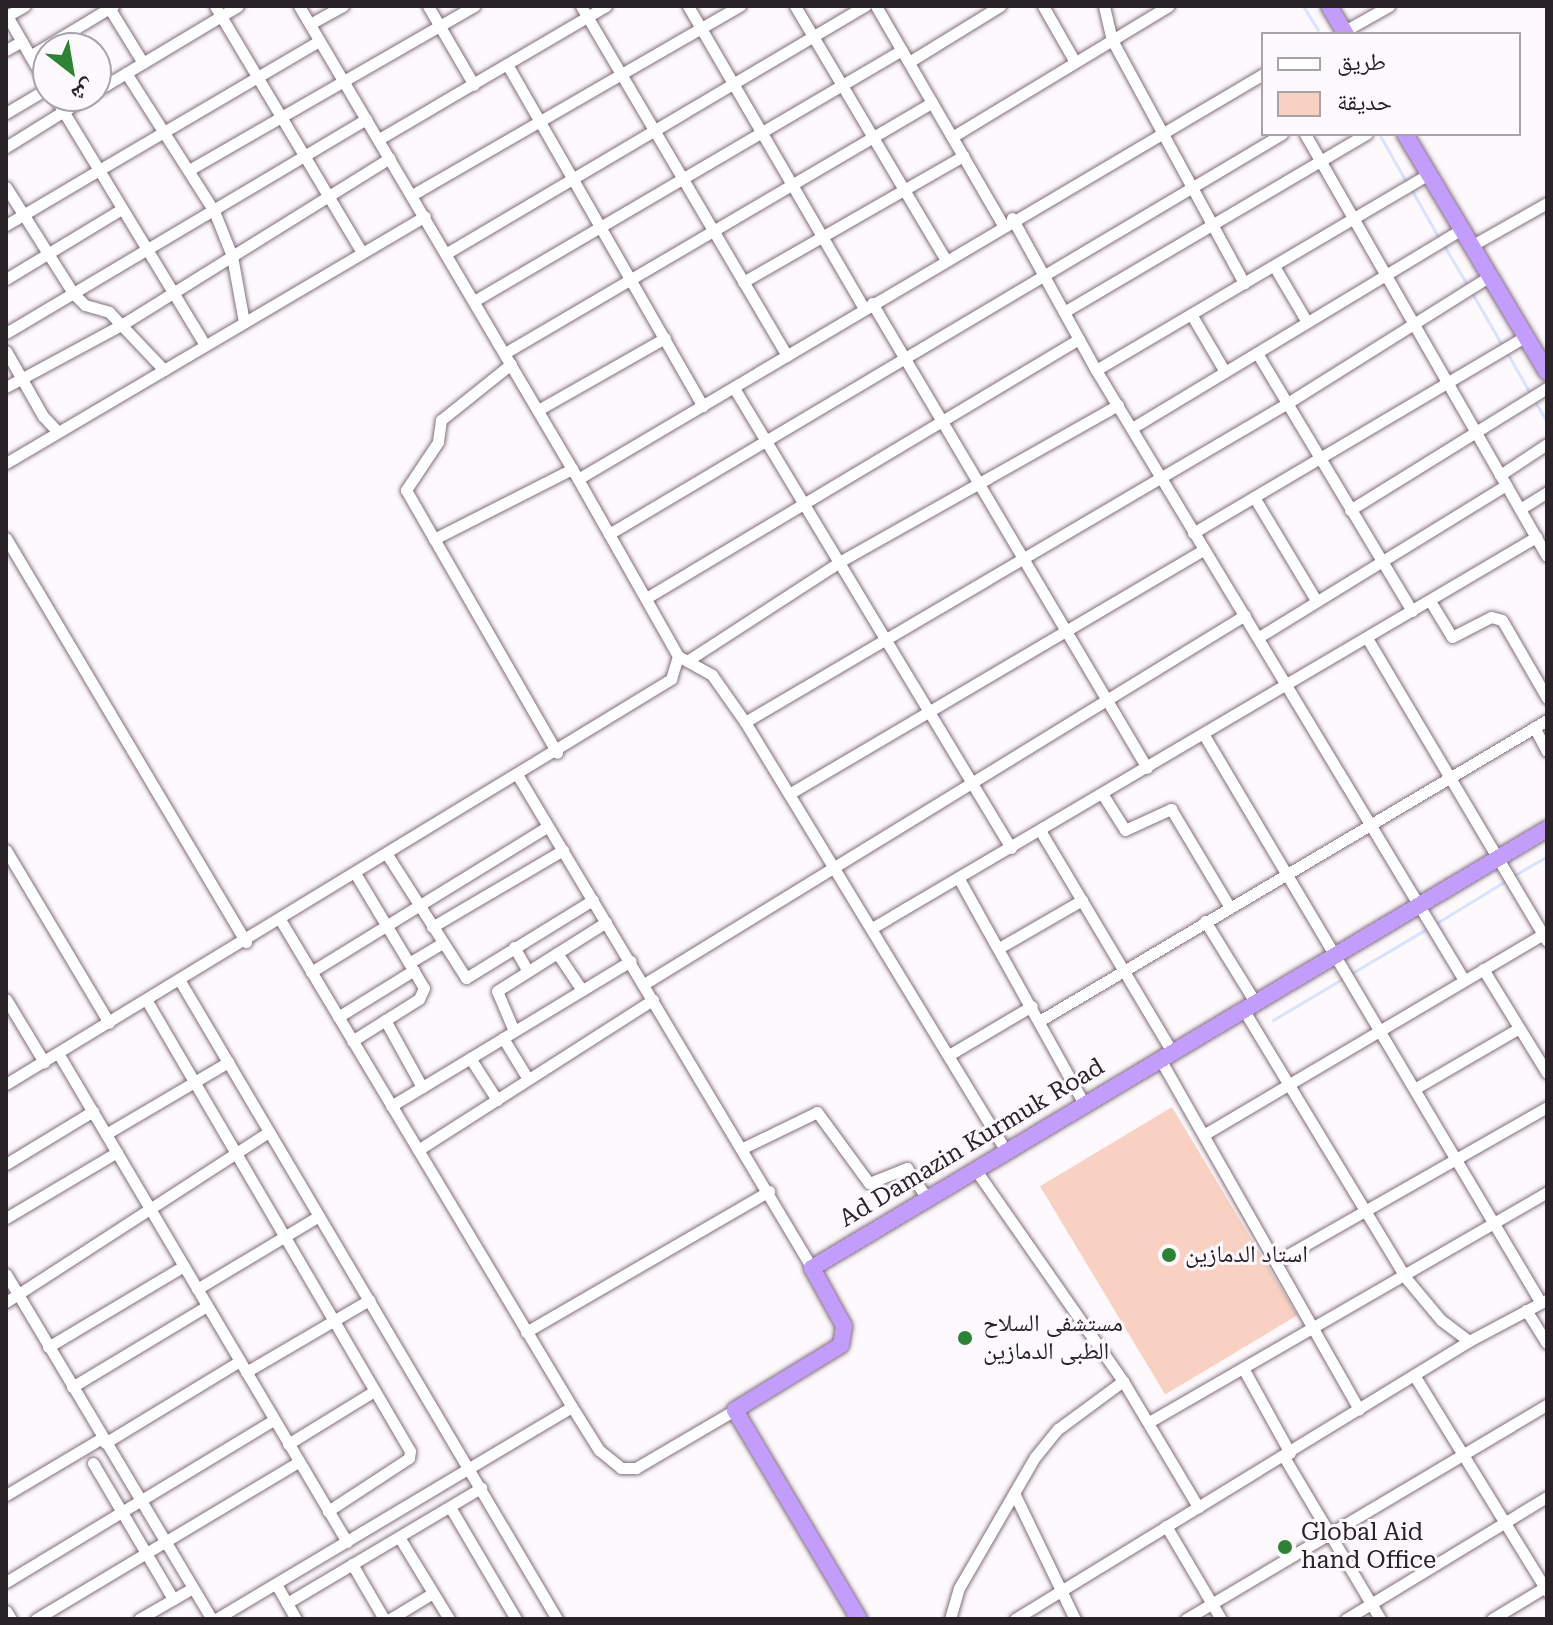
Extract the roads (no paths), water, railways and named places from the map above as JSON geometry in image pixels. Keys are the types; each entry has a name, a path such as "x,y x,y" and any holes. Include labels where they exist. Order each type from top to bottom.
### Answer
{"highway":[{"path":"1329,6 1342,32"},
{"path":"1406,136 1547,372"},
{"name":"Ad Damazin Kurmuk Road","path":"812,1268 926,1197 1547,829"},
{"path":"812,1268 844,1326 841,1345 735,1410 859,1619"}],"street":[{"path":"24,6 7,15 32,59"},
{"path":"112,81 218,11 238,6"},
{"path":"299,6 683,658 712,675 745,722 1006,1151"},
{"path":"310,24 343,6"},
{"path":"428,6 474,85"},
{"path":"189,170 474,6"},
{"path":"379,139 508,66 584,11 606,6"},
{"path":"688,6 823,238 905,358 1102,700 1147,768"},
{"path":"412,195 740,6"},
{"path":"795,6 945,259"},
{"path":"447,253 655,133 865,6"},
{"path":"876,6 963,156 1044,277 1203,550 1259,637 1464,980"},
{"path":"909,62 1000,6"},
{"path":"1043,6 1075,62"},
{"path":"1104,6 1112,40 1244,283"},
{"path":"952,137 1168,6"},
{"path":"1345,32 1389,6"},
{"path":"30,56 110,7 143,63"},
{"path":"218,11 362,253"},
{"path":"584,11 787,356"},
{"path":"6,50 22,41"},
{"path":"6,225 319,41"},
{"path":"474,301 902,50"},
{"path":"508,66 703,406"},
{"path":"126,73 214,211 232,256 244,322"},
{"path":"434,539 575,474 703,406 1162,130 1261,75"},
{"path":"6,113 32,97"},
{"path":"557,753 408,496 408,484 438,442 441,420 508,359 632,281 932,102"},
{"path":"6,147 62,112"},
{"path":"65,112 120,210 205,345"},
{"path":"6,333 366,119"},
{"path":"609,534 1279,136"},
{"path":"1306,136 1547,556"},
{"path":"1064,312 1210,223 1363,136"},
{"path":"743,282 963,156"},
{"path":"6,387 123,324 171,291 390,158"},
{"path":"1096,370 1429,174"},
{"path":"6,187 73,293 123,324 164,370"},
{"path":"1471,246 1547,203"},
{"path":"6,279 120,210"},
{"path":"6,463 425,216"},
{"path":"1132,428 1462,229"},
{"path":"1274,266 1307,322"},
{"path":"745,722 1162,479 1490,276"},
{"path":"1191,314 1225,372"},
{"path":"1193,533 1526,336"},
{"path":"538,410 665,338"},
{"path":"648,597 1079,339"},
{"path":"6,351 20,378 58,432"},
{"path":"1257,353 1412,611"},
{"path":"734,388 841,561 1011,848"},
{"path":"1350,510 1547,388"},
{"path":"6,1084 557,753 671,679 683,658 841,561 1118,405"},
{"path":"1259,637 1381,562 1503,480 1547,444"},
{"path":"1520,509 1547,492"},
{"path":"1254,497 1316,600"},
{"path":"872,928 1041,832 1536,537"},
{"path":"6,538 246,942"},
{"path":"789,794 1203,550"},
{"path":"1430,601 1452,637 1491,617 1502,620 1547,698"},
{"path":"644,984 833,864 1245,615"},
{"path":"1205,1134 1381,1027 1546,936 1496,860 1367,638"},
{"path":"1041,1020 1547,720"},
{"path":"1534,727 1547,751"},
{"path":"1015,1619 1469,1341 1544,1301 1204,735"},
{"path":"518,776 769,1191 812,1268"},
{"path":"1103,795 1125,830 1171,809 1229,906"},
{"path":"311,972 548,826"},
{"path":"1041,832 1123,970 1205,1134 1359,1409"},
{"path":"6,850 109,1023"},
{"path":"432,927 563,850"},
{"path":"388,856 466,978 593,900"},
{"path":"352,1041 424,993 356,875"},
{"path":"959,879 1041,1020 1085,1105"},
{"path":"999,948 1082,900"},
{"path":"281,921 599,1450 621,1468 636,1468 735,1410"},
{"path":"1205,921 1287,1084 1361,1211 1405,1277 1441,1320 1469,1341"},
{"path":"514,1031 496,993 606,922"},
{"path":"338,1017 442,943"},
{"path":"514,947 528,971"},
{"path":"557,953 582,990"},
{"path":"391,1106 630,961"},
{"path":"1483,969 1547,1073"},
{"path":"180,981 557,1619"},
{"path":"6,999 44,1062"},
{"path":"418,1150 653,1000"},
{"path":"147,1001 374,1391 409,1458 328,1511"},
{"path":"949,1055 1032,1006"},
{"path":"385,1020 422,1087"},
{"path":"1416,1088 1519,1028"},
{"path":"503,1038 528,1079"},
{"path":"58,1053 347,1542"},
{"path":"470,1058 497,1100"},
{"path":"106,1134 228,1062"},
{"path":"1277,1261 1547,1107"},
{"path":"6,1164 93,1111"},
{"path":"743,1148 817,1112 869,1183 907,1168 926,1197"},
{"path":"6,1302 269,1132"},
{"path":"6,1218 117,1152"},
{"path":"975,1169 1123,1381 1198,1507"},
{"path":"526,1332 769,1191"},
{"path":"1149,1422 1405,1277 1547,1192"},
{"path":"197,1289 319,1216"},
{"path":"48,1347 184,1266"},
{"path":"6,1274 191,1589 214,1619 572,1407"},
{"path":"6,1495 103,1440 369,1300"},
{"path":"72,1387 207,1306"},
{"path":"1526,1310 1547,1343"},
{"path":"1243,1368 1330,1535 1380,1619"},
{"path":"1414,1375 1546,1588 1492,1619"},
{"path":"950,1619 959,1588 1014,1493 1058,1429 1123,1381"},
{"path":"288,1444 374,1391"},
{"path":"1186,1619 1547,1405"},
{"path":"6,1582 274,1420"},
{"path":"36,1619 298,1462"},
{"path":"93,1463 173,1599"},
{"path":"287,1603 481,1488"},
{"path":"1014,1493 1075,1619"},
{"path":"1346,1619 1547,1497"},
{"path":"450,1507 516,1619"},
{"path":"1166,1526 1221,1619"},
{"path":"399,1537 449,1619"},
{"path":"352,1564 384,1619"},
{"path":"276,1584 293,1618"},
{"path":"139,1619 191,1589"},
{"path":"390,1619 433,1593"},
{"path":"6,1611 11,1619"}],"waterway":[{"path":"1303,6 1318,30"},
{"path":"1380,136 1407,183"},
{"path":"1411,189 1439,238"},
{"path":"1443,244 1468,286"},
{"path":"1472,293 1502,345"},
{"path":"1506,351 1530,393"},
{"path":"1534,400 1547,422"},
{"path":"1513,876 1547,856"},
{"path":"1435,924 1507,880"},
{"path":"1273,1020 1428,928"}],"place":[{"name":"استاد الدمازين","path":"1169,1255"},
{"name":"مستشفى السلاح الطبى الدمازين","path":"965,1338"},
{"name":"Global Aid hand Office","path":"1285,1547"}]}
